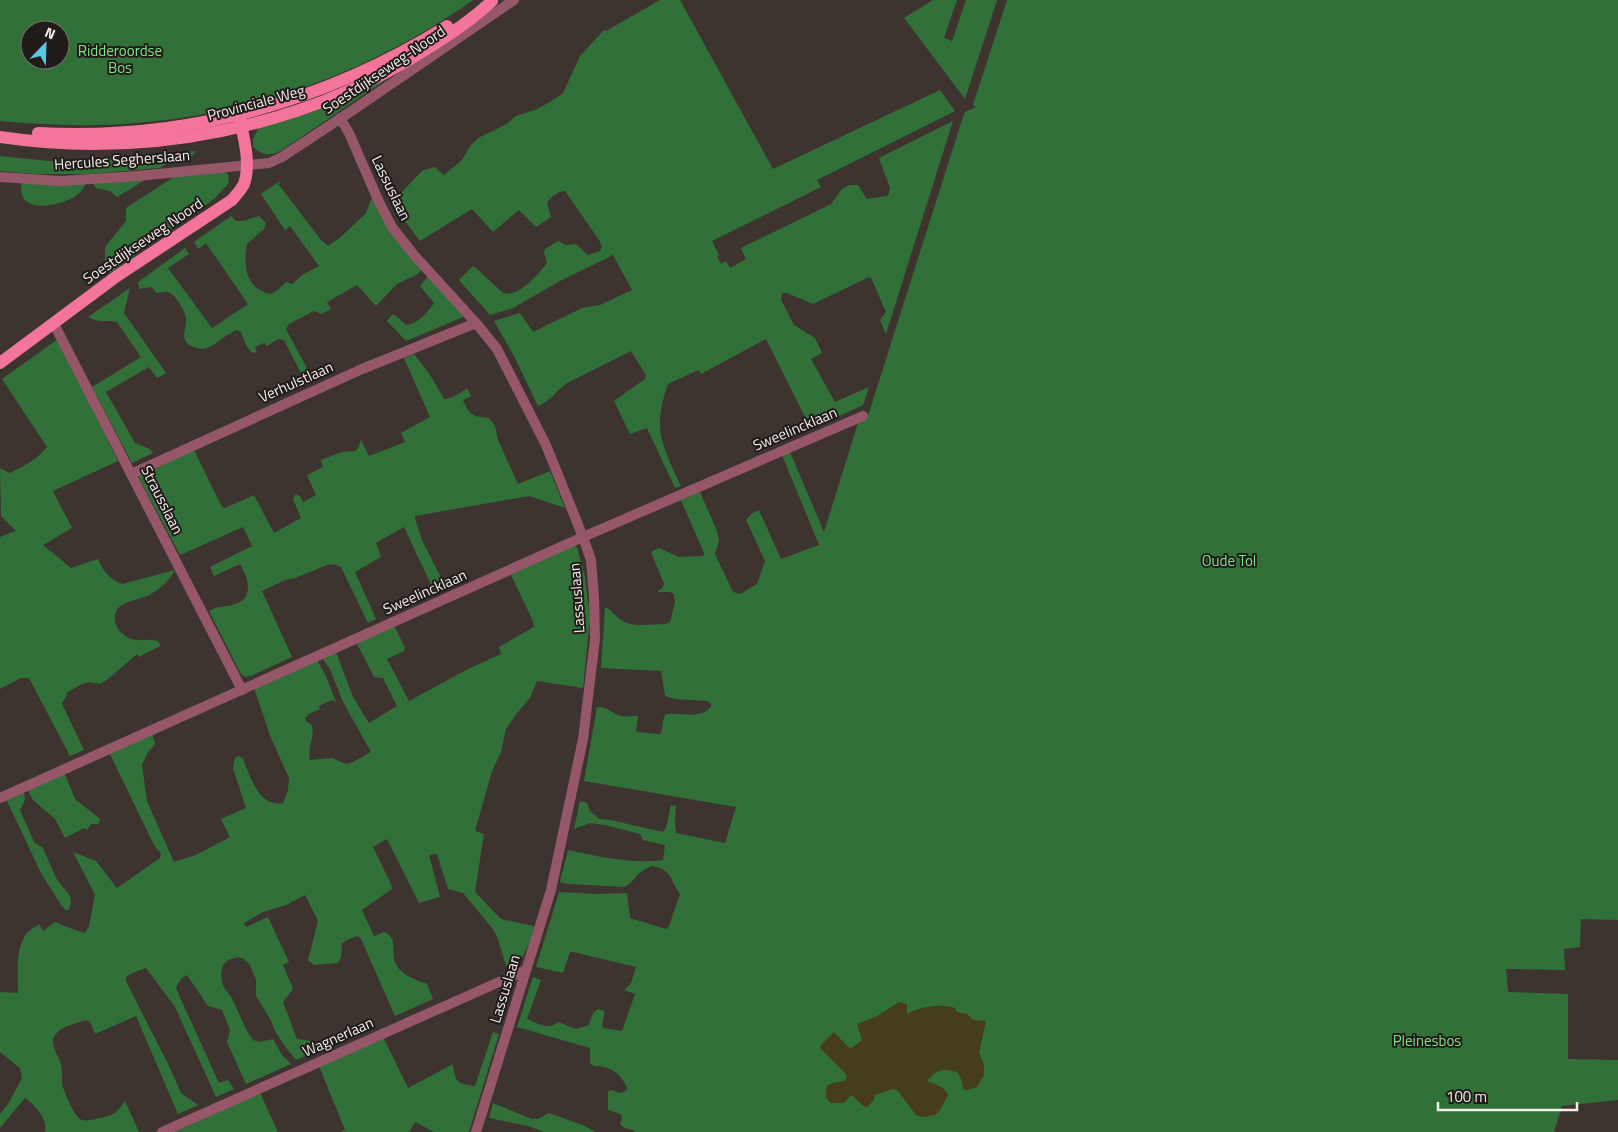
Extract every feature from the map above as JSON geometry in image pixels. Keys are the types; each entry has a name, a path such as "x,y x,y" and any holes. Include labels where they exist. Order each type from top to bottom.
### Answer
{"main road":[{"name":"Provinciale Weg","path":"0,130 54,134 139,132 279,116 328,100 401,66 477,15 492,0"},
{"name":"Provinciale Weg","path":"0,137 24,141 106,144 182,138 240,120"},
{"name":"Soestdijkseweg Noord","path":"0,363 117,276 232,200 244,184 246,165 240,120"}],"street":[{"name":"Soestdijkseweg-Noord","path":"269,163 282,157 514,0"},
{"name":"Lassuslaan","path":"340,118 349,133 392,227 414,255 476,323 497,350 546,445 591,560 595,639 583,740 551,890 476,1132"},
{"name":"Hercules Segherslaan","path":"0,177 60,180 138,176 269,163"},
{"name":"Verhulstlaan","path":"131,474 362,369 476,323"},
{"name":"Strausslaan","path":"54,324 242,690"},
{"name":"Sweelincklaan","path":"0,798 583,537 863,416"},
{"name":"Wagnerlaan","path":"162,1132 526,970"}],"green space":[{"name":"Ridderoordse Bos","path":"0,0 473,0 435,25 355,67 269,99 181,118 136,123 102,125 34,124 0,121"},
{"path":"660,0 680,0 773,169 940,90 955,111 817,180 821,187 712,241 721,264 726,261 730,268 746,259 741,248 831,204 842,189 850,185 858,185 867,199 887,196 890,188 879,158 953,121 886,334 880,320 886,312 869,277 813,304 787,293 782,293 781,300 794,325 815,338 822,353 811,359 835,402 869,387 863,405 811,429 766,339 701,374 699,370 668,384 663,400 660,425 664,448 681,486 675,488 647,428 630,434 614,401 645,379 646,375 631,351 567,383 538,406 514,356 494,321 520,313 533,332 582,308 600,305 632,290 613,255 558,282 513,308 490,315 459,280 472,267 475,267 503,293 509,294 522,289 539,273 547,263 544,253 545,249 558,241 566,245 576,244 588,255 600,251 602,246 599,240 565,191 557,193 547,203 551,217 536,227 519,210 493,232 472,209 420,241 391,203 423,170 435,167 444,175 462,160 471,145 480,137 507,124 516,116 535,110 563,93 580,56 604,30 606,31"},
{"path":"933,0 957,0 944,38 952,41 966,0 997,0 965,99 904,18"},
{"name":"Oude Tol","path":"1007,0 1618,0 1618,920 1581,919 1580,947 1564,949 1565,970 1506,969 1508,992 1568,994 1568,1059 1618,1060 1618,1100 1562,1106 1554,1132 634,1132 634,1130 625,1128 620,1124 622,1117 620,1114 608,1110 608,1092 610,1090 621,1093 626,1091 625,1083 614,1071 605,1067 594,1066 590,1063 590,1048 517,1027 533,977 541,980 527,1019 547,1026 558,1022 576,1029 589,1025 593,1013 598,1009 604,1011 603,1028 622,1031 635,994 624,990 631,983 636,967 570,952 563,973 536,967 559,892 627,893 630,918 666,929 669,926 680,894 667,872 659,867 652,866 642,871 625,887 560,882 568,850 627,860 663,860 665,845 643,840 640,834 590,823 574,829 580,801 587,803 590,811 599,819 663,832 666,828 671,805 676,806 676,833 725,843 736,807 584,781 597,707 605,708 621,716 638,716 636,732 660,734 666,714 690,715 707,711 711,707 708,701 675,699 665,696 661,671 601,668 605,607 621,620 631,624 665,624 670,622 675,602 674,594 670,592 657,592 664,584 651,552 659,548 679,557 703,556 704,553 680,498 699,490 717,531 719,541 715,554 733,592 740,594 757,584 765,561 746,520 751,514 759,510 781,559 819,545 782,455 790,452 824,532 858,423 867,419 963,117 965,112 976,107 973,105"},
{"path":"418,58 282,150 267,154 253,147 253,139 259,127"},
{"path":"196,151 191,157 171,161 160,168 89,174 34,174 0,171 0,156 49,161 75,161"},
{"path":"224,171 228,174 229,183 214,199 110,273 105,261 105,247 126,221 126,208 177,175"},
{"path":"148,178 117,197 110,191 96,188 92,182"},
{"path":"21,181 87,182 80,192 72,198 44,206 30,204 25,200 22,194"},
{"path":"280,181 279,185 321,240 328,246 342,236 366,213 373,195 425,265 418,274 397,284 376,306 357,285 327,302 331,309 321,314 314,311 289,324 286,329 314,381 307,385 284,340 278,339 267,346 264,343 255,347 257,353 251,352 241,332 237,330 207,348 202,349 191,346 184,337 186,318 177,300 168,292 157,293 151,287 139,289 138,282 185,248 189,254 168,268 212,328 248,304 206,243 198,249 194,242 231,216 236,221 243,221 259,216 266,223 264,229 247,244 246,257 249,277 256,287 262,291 269,294 273,293 286,282 292,284 302,275 319,266 290,226 285,230 261,194"},
{"path":"432,272 467,314 406,341 387,321 392,315 395,315 406,325 419,320 426,314 434,303 420,286"},
{"path":"130,288 124,313 166,373 157,378 149,367 106,392 135,443 150,449 153,453 132,463 92,387 141,357 117,322 96,320 88,317"},
{"path":"58,339 118,461 53,491 72,528 43,545 71,568 98,559 107,574 122,584 175,570 167,581 153,593 120,606 115,615 117,626 124,635 133,639 159,642 160,646 139,657 137,654 100,684 89,682 66,693 67,695 62,703 84,750 70,756 29,678 21,678 0,689 0,537 16,531 1,516 0,468 9,473 14,471 35,459 47,447 2,379"},
{"path":"414,354 430,375 444,399 453,397 467,388 471,396 463,400 465,405 472,414 489,418 495,426 498,440 518,484 550,471 565,508 529,496 415,516 422,540 446,588 435,593 404,527 376,543 381,557 355,572 376,619 368,623 341,567 334,564 285,580 262,591 292,657 245,677 241,674 209,611 239,602 247,594 246,576 240,564 214,576 210,567 252,546 243,527 180,555 139,475 194,450 222,507 225,508 254,495 274,533 301,518 293,499 295,494 300,496 303,502 316,495 307,475 323,467 321,460 342,452 355,451 361,440 369,456 405,442 401,433 430,417 404,358"},
{"path":"574,546 577,547 585,577 590,617 583,688 537,681 530,698 506,729 501,752 492,771 475,831 484,834 475,892 501,919 534,926 531,940 522,958 506,966 497,936 492,928 463,893 448,889 437,854 429,855 440,897 419,903 387,839 373,847 392,889 362,910 374,936 384,932 392,938 397,966 410,977 427,984 433,999 395,1016 358,936 342,943 341,957 338,963 314,965 308,960 318,921 305,895 286,905 263,912 244,923 246,927 268,917 289,962 283,965 293,989 283,1002 297,1039 312,1041 321,1049 296,1060 283,1044 256,996 256,980 250,965 244,959 238,957 228,960 223,965 221,974 223,986 232,998 247,1031 253,1040 259,1042 273,1039 282,1055 291,1064 246,1084 227,1042 230,1030 222,1010 208,1006 187,975 182,978 176,987 179,995 219,1083 228,1080 234,1089 216,1097 175,1007 146,968 130,974 126,977 126,981 181,1093 198,1105 178,1114 136,1016 95,1034 90,1022 86,1020 61,1029 53,1038 53,1045 61,1064 62,1083 69,1101 79,1118 86,1120 112,1114 125,1101 139,1132 45,1132 43,1117 37,1108 25,1098 0,1128 0,1114 8,1104 22,1078 20,1068 0,1052 0,992 18,993 20,948 22,941 29,931 39,924 43,931 55,922 85,933 89,926 95,895 73,852 96,861 117,888 160,858 161,854 154,845 109,752 152,733 155,744 147,754 142,765 147,801 174,862 196,855 230,837 221,819 246,808 233,768 235,758 239,756 243,759 252,782 268,801 283,803 288,790 289,778 271,738 254,688 317,660 326,676 336,702 332,700 319,706 320,709 305,718 312,725 313,729 309,751 310,760 332,758 346,764 353,762 371,752 343,702 330,669 322,658 336,652 353,697 369,723 397,706 383,678 374,677 356,642 394,625 405,648 404,651 387,659 409,701 466,670 501,654 499,647 534,627 533,621 510,573"},
{"path":"64,772 75,799 100,819 99,824 91,824 87,830 84,828 65,838 55,819 33,800 27,789"},
{"path":"23,791 25,799 20,810 34,842 43,848 56,878 70,896 69,910 62,906 42,875 6,799"},
{"path":"493,1032 499,1034 469,1132 434,1132 415,1122 409,1132 341,1132 345,1130 319,1066 383,1037 408,1088 453,1064 458,1081 475,1086"},
{"path":"260,1093 278,1132 175,1132"},
{"path":"493,1103 532,1119 538,1119 549,1113 585,1126 595,1132 544,1132 528,1126 489,1118"}],"sand":[{"path":"899,1002 907,1004 907,1014 918,1009 943,1006 955,1008 957,1012 967,1014 973,1020 986,1021 979,1053 984,1065 984,1075 977,1087 967,1090 963,1089 958,1073 949,1070 933,1074 927,1081 942,1087 948,1095 939,1112 935,1115 922,1117 916,1115 897,1090 893,1089 875,1095 874,1100 867,1107 863,1106 853,1096 850,1096 844,1103 831,1103 826,1096 827,1086 832,1083 845,1081 847,1078 845,1073 820,1048 821,1045 834,1032 850,1049 862,1040 857,1024 877,1016"}],"park label":[{"name":"Pleinesbos","path":"1427,1041"}]}
